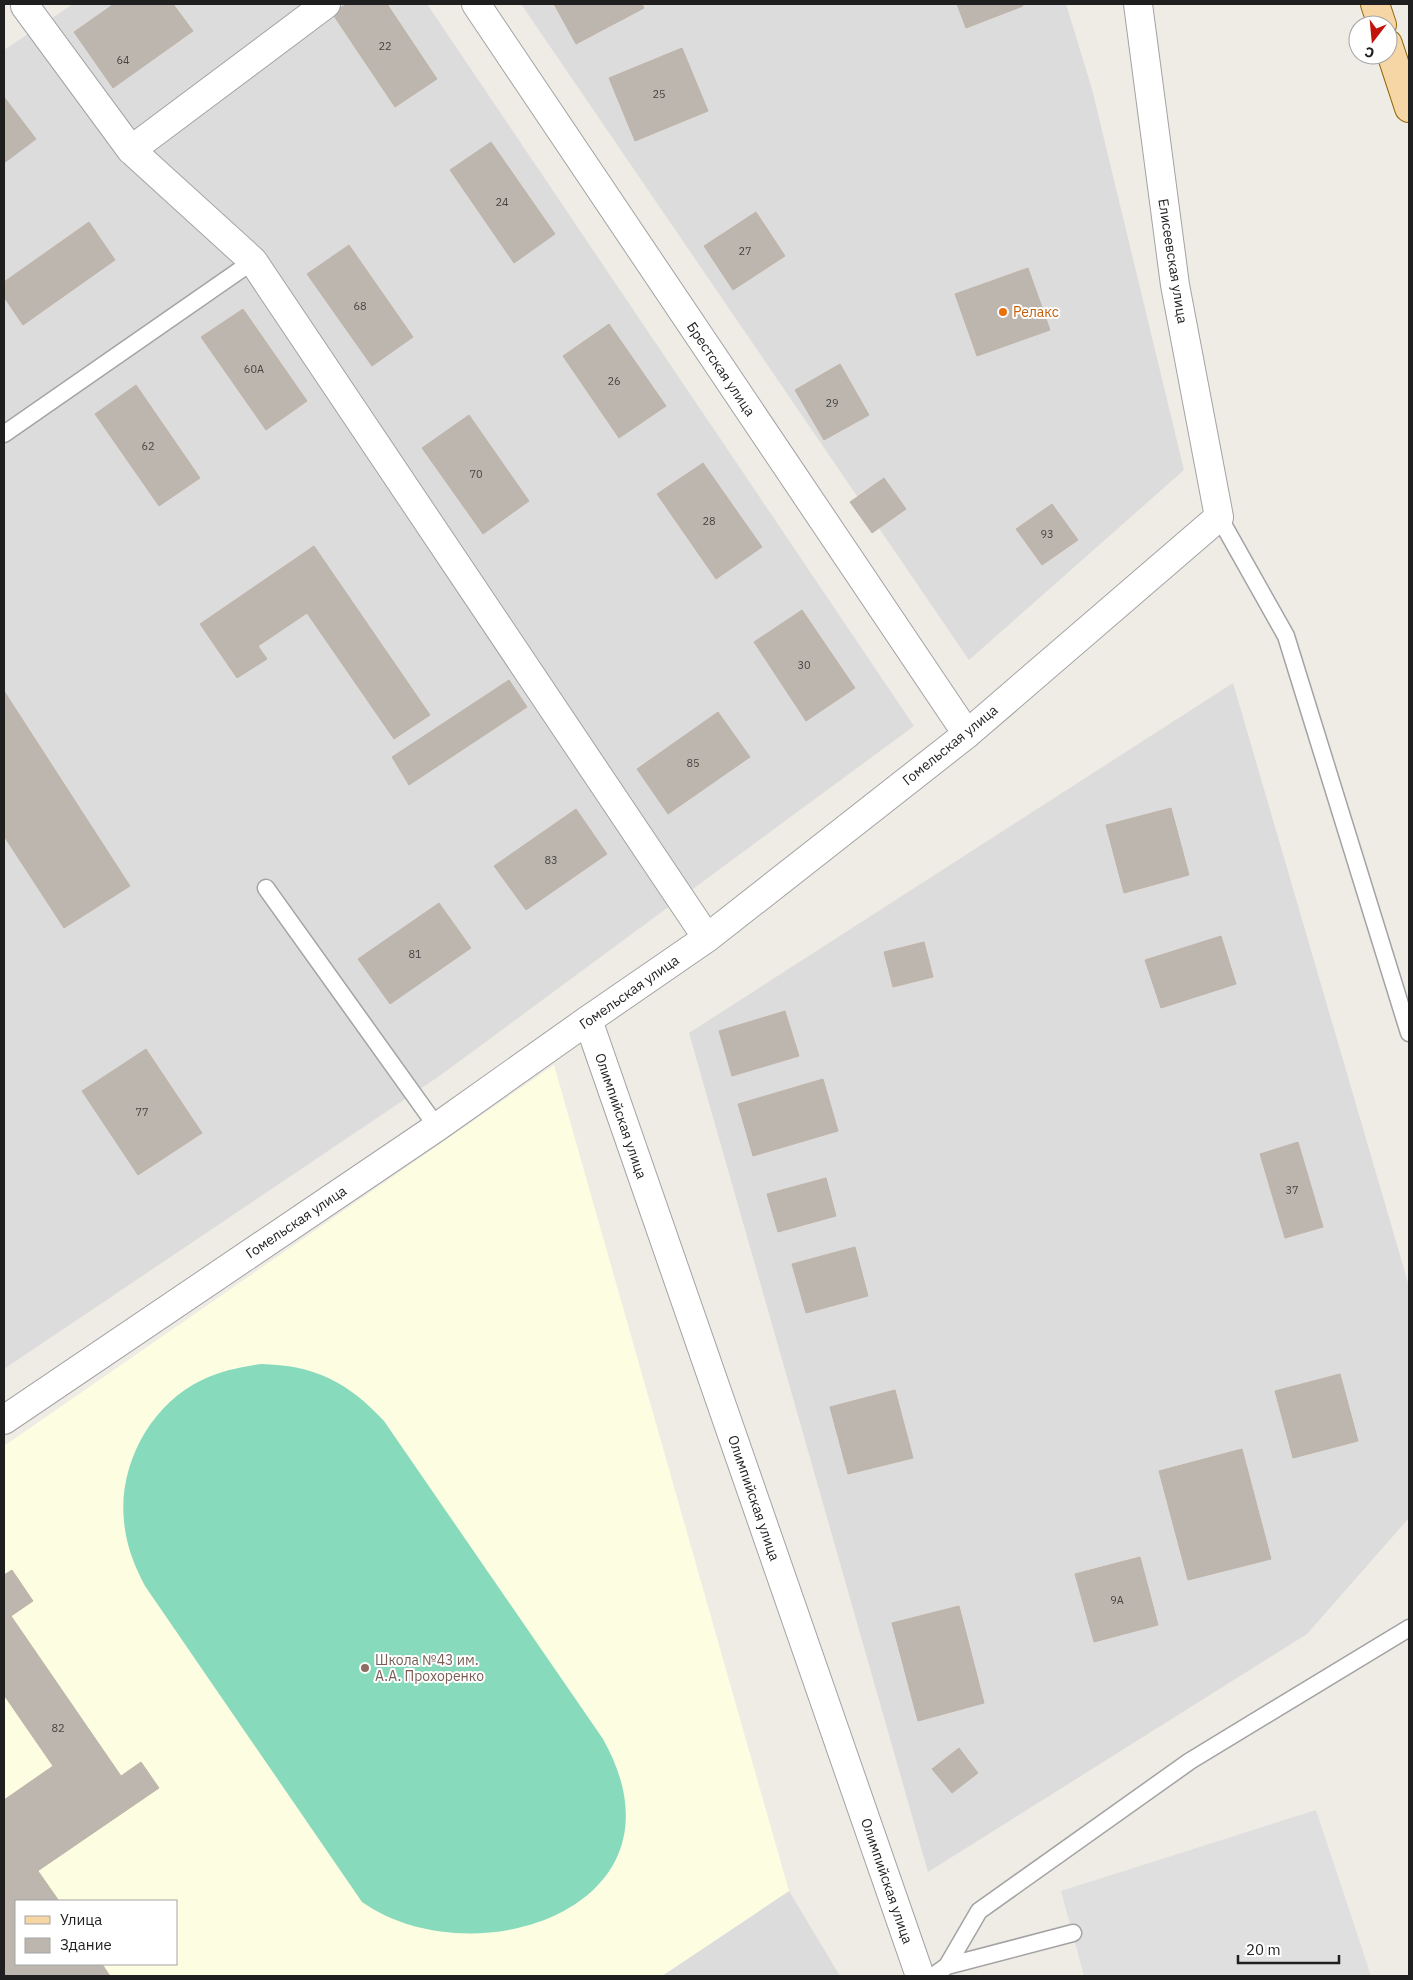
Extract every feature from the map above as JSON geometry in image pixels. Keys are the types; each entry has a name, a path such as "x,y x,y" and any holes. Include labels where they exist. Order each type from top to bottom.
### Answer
{"main road":[{"path":"1395,65 1409,108"}],"street":[{"path":"131,150 326,4"},
{"name":"Брестская улица","path":"476,4 967,734"},
{"name":"Елисеевская улица","path":"1138,4 1175,285 1220,517"},
{"path":"19,9 131,150 253,261 707,938"},
{"name":"Гомельская улица","path":"4,1420 437,1128 707,938 967,734 1220,517"},
{"name":"Олимпийская улица","path":"588,1020 920,1976"}],"lane":[{"path":"4,434 253,261"},
{"path":"1220,517 1286,636 1409,1033"},
{"path":"266,888 437,1128"},
{"path":"947,1966 979,1911 1190,1761 1409,1628"},
{"path":"933,1976 947,1966 1072,1933"}],"shaded area":[{"path":"73,4 427,4 914,726 438,1077 4,1369 4,50"},
{"path":"521,4 1066,4 1092,89 1184,470 969,660"},
{"path":"1233,683 1409,1286 1409,1518 1307,1634 928,1872 689,1033"},
{"name":"Школа №43 им. А.А. Прохоренко","path":"554,1065 789,1891 662,1976 4,1976 4,1446"},
{"path":"1316,1810 1371,1976 1084,1976 1061,1891"},
{"path":"789,1891 840,1976 662,1976"}],"green space":[{"path":"261,1364 298,1368 329,1378 357,1396 384,1421 603,1739 624,1798 621,1847 598,1885 560,1913 512,1929 460,1933 408,1924 362,1902 145,1586 131,1555 124,1521 126,1479 142,1439 153,1420 167,1404 184,1391 216,1374"}],"building":[{"path":"114,4 173,4 193,31 113,88 74,32"},
{"path":"347,4 387,4 437,79 395,107 332,13"},
{"path":"554,4 642,4 644,8 576,44"},
{"path":"957,4 1022,4 1023,6 966,28"},
{"path":"682,48 708,111 635,141 609,78"},
{"path":"4,97 36,139 4,163"},
{"path":"491,142 555,234 514,263 450,170"},
{"path":"756,212 785,256 733,290 704,246"},
{"path":"89,222 115,260 23,325 4,297 4,282"},
{"path":"349,245 413,337 372,366 307,274"},
{"name":"Релакс","path":"1028,268 1050,330 977,356 955,294"},
{"path":"243,309 307,401 266,430 201,337"},
{"path":"609,324 666,406 619,438 563,356"},
{"path":"840,364 869,415 824,440 795,390"},
{"path":"136,385 200,478 159,506 95,414"},
{"path":"469,415 529,501 483,534 422,448"},
{"path":"703,463 762,547 716,579 657,494"},
{"path":"884,478 906,509 872,533 850,502"},
{"path":"1052,504 1078,540 1042,565 1016,529"},
{"path":"314,546 430,715 394,739 307,613 258,646 267,659 237,678 200,624"},
{"path":"802,610 855,688 806,721 754,642"},
{"path":"509,680 527,707 409,785 392,757"},
{"path":"4,691 130,886 64,928 4,836"},
{"path":"718,712 750,757 668,814 637,769"},
{"path":"1171,808 1189,875 1124,893 1106,825"},
{"path":"576,809 607,854 526,910 494,866"},
{"path":"439,903 471,948 390,1004 358,959"},
{"path":"1221,936 1236,984 1161,1008 1145,960"},
{"path":"924,942 933,977 893,987 884,952"},
{"path":"785,1011 799,1056 732,1076 719,1031"},
{"path":"146,1049 202,1133 138,1175 82,1091"},
{"path":"823,1079 838,1131 753,1156 738,1104"},
{"path":"1298,1142 1323,1227 1285,1238 1260,1154"},
{"path":"826,1178 836,1216 778,1232 767,1194"},
{"path":"855,1247 868,1296 806,1313 792,1264"},
{"path":"1340,1374 1358,1441 1293,1458 1275,1391"},
{"path":"895,1390 913,1458 848,1474 830,1407"},
{"path":"1242,1449 1271,1559 1188,1580 1159,1471"},
{"path":"1140,1557 1158,1625 1094,1642 1075,1574"},
{"path":"12,1570 33,1601 11,1616 121,1776 141,1762 159,1788 4,1894 4,1800 53,1766 4,1695 4,1575"},
{"path":"959,1606 984,1703 918,1721 892,1623"},
{"path":"959,1748 978,1773 952,1793 932,1769"},
{"path":"38,1871 58,1900 15,1900 15,1965 103,1965 110,1976 4,1976 4,1894"}],"place":[{"name":"Релакс","path":"1003,312"},
{"name":"Школа №43 им. А.А. Прохоренко","path":"365,1668"}]}
